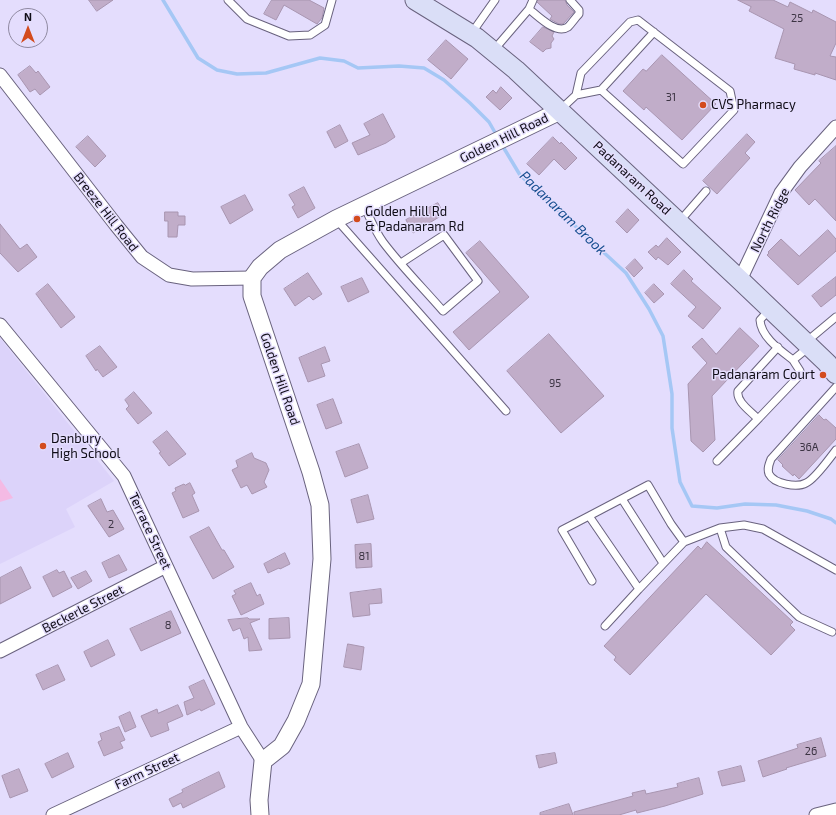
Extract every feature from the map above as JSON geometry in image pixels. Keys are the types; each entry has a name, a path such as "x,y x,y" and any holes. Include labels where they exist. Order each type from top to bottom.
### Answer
{"main road":[{"name":"Padanaram Road","path":"415,0 471,34 516,70 808,344 836,374"}],"street":[{"name":"Breeze Hill Road","path":"0,75 142,257 169,275 192,279 252,278"},
{"name":"Golden Hill Road","path":"262,761 282,746 296,721 311,684 322,559 320,505 311,472 252,296 252,278 260,267 280,250 336,219 560,110"},
{"name":"North Ridge","path":"740,280 781,193 800,167 836,127"},
{"name":"Terrace Street","path":"0,325 124,476 241,727 262,761"},
{"name":"Beckerle Street","path":"0,651 166,566"},
{"name":"Farm Street","path":"53,815 241,727"},
{"path":"260,815 259,800 262,761"},
{"path":"816,815 836,810"}],"lane":[{"path":"228,0 247,19 289,36 310,35 325,25 332,0"},
{"path":"471,34 495,0"},
{"path":"493,51 529,9 533,0"},
{"path":"529,9 556,29 562,29 567,27 579,14 579,10 570,0"},
{"path":"576,95 581,73 630,22 638,20 730,91 734,110 683,164 601,90"},
{"path":"560,110 576,95 601,90 654,32"},
{"path":"679,222 706,191"},
{"path":"364,206 383,242 401,263 443,311 478,281 444,235 401,263"},
{"path":"336,219 506,412"},
{"path":"717,461 799,376 800,371 793,360 763,332 760,326 760,320 770,308"},
{"path":"793,360 836,317"},
{"path":"759,418 756,417 739,400 737,396 738,391 778,347"},
{"path":"836,387 771,459 768,470 770,476 775,480 788,485 800,486 808,483 836,450"},
{"path":"592,581 562,530 648,485 671,524 684,542"},
{"path":"622,499 663,563"},
{"path":"589,516 639,589"},
{"path":"605,626 684,542 720,528 744,525 763,529 836,570"},
{"path":"720,528 726,548 799,616 832,632"}],"shaded area":[{"name":"Danbury High School","path":"0,338 114,481 66,509 75,527 0,564"},
{"path":"0,479 13,498 0,502"}],"building":[{"path":"89,0 113,0 97,11"},
{"path":"272,0 309,0 324,8 322,18 317,24 284,5 276,20 264,14"},
{"path":"538,0 565,0 567,5 574,12 563,24 559,24 550,19 552,16 537,2"},
{"path":"738,0 773,0 788,7 790,2 812,13 813,10 836,22 836,43 830,56 836,57 836,80 815,73 815,75 794,69 795,64 775,58 784,29 749,11 751,7"},
{"path":"543,27 554,32 552,36 554,39 551,43 551,48 546,49 543,52 530,42"},
{"path":"446,40 468,59 451,79 428,60"},
{"path":"662,55 716,104 682,140 646,107 644,110 623,91 643,69 646,71"},
{"path":"30,66 36,73 38,71 50,87 40,95 35,89 30,92 18,75"},
{"path":"501,87 512,98 500,110 486,97 493,90 496,93"},
{"path":"383,114 395,137 386,143 358,155 352,143 370,135 364,124"},
{"path":"340,125 348,141 335,148 327,132"},
{"path":"747,134 755,142 745,153 750,158 717,194 703,181"},
{"path":"88,136 106,156 95,167 76,147"},
{"path":"553,137 560,144 561,142 577,158 565,170 554,159 539,175 527,164"},
{"path":"836,146 836,221 815,199 809,205 795,190 821,163 819,161"},
{"path":"304,187 315,208 298,218 292,207 295,205 289,195"},
{"path":"245,195 253,210 230,224 221,207"},
{"path":"438,203 444,214 413,233 406,220"},
{"path":"628,209 639,220 627,233 616,222"},
{"path":"165,212 178,212 178,216 185,216 185,225 178,225 177,237 168,237 168,221 165,221"},
{"path":"0,224 20,249 27,244 37,257 18,272 0,253"},
{"path":"828,230 836,239 836,251 798,285 767,255 769,253 768,252 781,239 799,256"},
{"path":"667,238 681,252 668,265 658,257 656,260 648,252 656,245 658,247"},
{"path":"480,241 529,297 469,350 453,332 500,292 466,253"},
{"path":"635,259 643,268 634,277 626,268"},
{"path":"684,270 693,279 691,281 721,308 703,329 688,316 696,307 671,284"},
{"path":"308,273 322,294 313,300 309,296 295,306 284,289"},
{"path":"836,277 836,295 821,307 812,296"},
{"path":"362,278 369,292 348,302 341,287"},
{"path":"48,284 75,317 61,328 36,294"},
{"path":"654,284 664,294 654,303 645,293"},
{"path":"740,328 759,346 712,396 715,440 703,452 691,441 688,384 707,363 692,347 702,338 716,354"},
{"path":"549,334 604,396 561,433 507,371"},
{"path":"100,346 117,367 103,377 97,369 96,371 86,356"},
{"path":"325,347 330,361 321,364 325,376 308,382 299,358"},
{"path":"134,392 152,413 138,424 126,409 129,406 125,400"},
{"path":"333,399 342,423 326,429 317,405"},
{"path":"819,415 836,428 836,439 799,479 794,474 793,476 778,460"},
{"path":"167,431 186,454 169,466 153,442"},
{"path":"359,444 368,468 345,477 336,452"},
{"path":"252,453 254,458 266,463 269,470 264,482 267,487 252,494 247,485 241,488 232,470 238,467 236,461"},
{"path":"190,483 195,493 192,495 199,511 183,518 172,493 176,491 175,488"},
{"path":"368,495 374,519 357,523 351,500"},
{"path":"101,499 107,512 113,510 124,529 109,537 88,506"},
{"path":"209,527 234,567 213,579 190,537"},
{"path":"707,542 793,622 790,625 795,630 771,655 706,594 630,675 614,660 616,657 604,646 698,546 701,549"},
{"path":"371,544 372,567 356,568 355,545"},
{"path":"285,553 290,564 268,573 264,564"},
{"path":"119,555 127,570 109,578 102,563"},
{"path":"21,567 31,588 0,604 0,578"},
{"path":"57,570 59,573 64,571 72,587 53,597 43,577"},
{"path":"86,571 92,581 78,589 71,578"},
{"path":"251,583 257,596 260,594 264,604 241,615 232,596 236,594 234,591"},
{"path":"381,589 382,603 369,604 370,615 353,617 350,593"},
{"path":"171,611 181,633 141,651 130,629"},
{"path":"248,618 260,619 250,623 262,650 249,651 248,637 244,639 240,628 233,631 228,620"},
{"path":"289,618 290,638 269,639 269,619"},
{"path":"108,640 115,655 91,667 84,652"},
{"path":"348,644 364,647 361,670 344,667"},
{"path":"58,665 65,680 43,690 36,675"},
{"path":"204,680 215,704 201,711 200,709 187,715 184,702 194,698 189,687"},
{"path":"178,705 183,716 167,723 169,730 151,737 141,716 157,709 158,713"},
{"path":"130,712 136,727 125,732 119,717"},
{"path":"119,727 125,740 120,742 123,748 104,756 98,742 102,740 100,734"},
{"path":"821,738 826,756 786,768 787,769 763,777 758,761 798,748 797,745"},
{"path":"68,753 74,767 52,778 45,764"},
{"path":"555,753 557,763 539,768 536,756"},
{"path":"741,766 745,781 722,786 718,772"},
{"path":"19,769 28,791 10,798 2,776"},
{"path":"219,772 225,787 183,808 181,803 173,807 169,799 183,792 182,790"},
{"path":"699,778 703,794 665,806 637,813 636,810 619,815 574,815 574,812 633,796 632,793 645,790 646,794 678,787 677,784"},
{"path":"569,804 573,815 540,815 540,813"}],"waterway":[{"name":"Padanaram Brook","path":"163,0 198,58 217,70 237,74 266,73 320,58 344,61 358,68 399,66 424,68 444,80 470,103 489,122 497,136"},
{"name":"Padanaram Brook","path":"502,145 520,175 626,273 649,309 663,336 672,394 672,428 680,482 692,506 717,508 745,504 776,505 807,511 831,519 836,523"}],"place":[{"name":"CVS Pharmacy","path":"703,105"},
{"name":"Golden Hill Rd & Padanaram Rd","path":"357,219"},
{"name":"Padanaram Court","path":"823,375"},
{"name":"Danbury High School","path":"43,446"}]}
